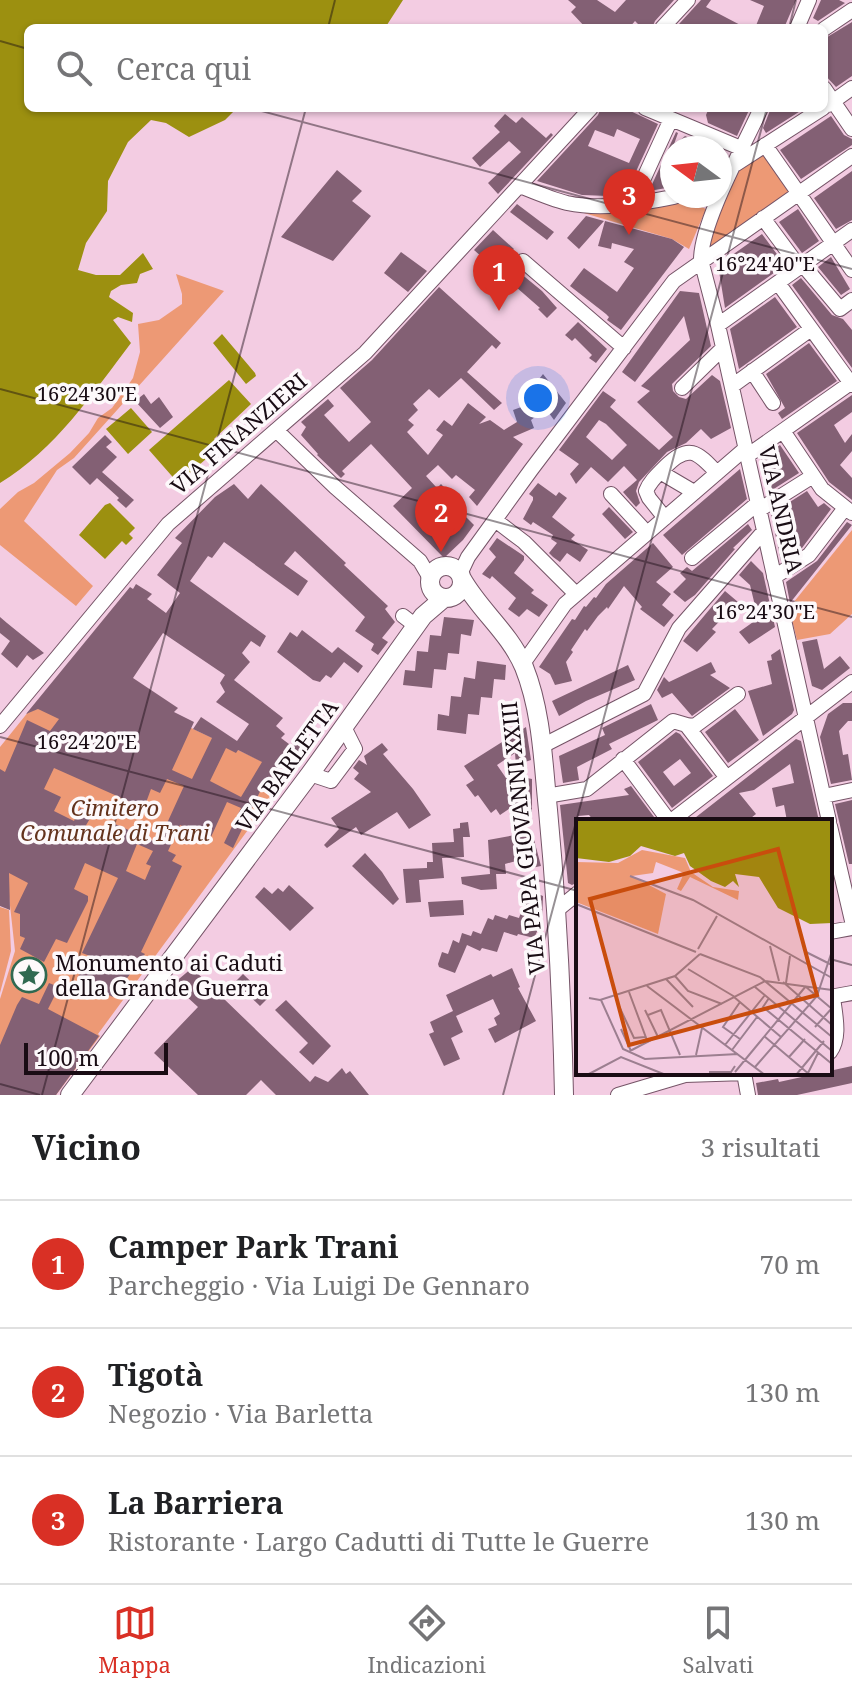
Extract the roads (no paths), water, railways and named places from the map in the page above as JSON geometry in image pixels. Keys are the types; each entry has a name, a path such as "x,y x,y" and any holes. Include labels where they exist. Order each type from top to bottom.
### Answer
{"main road":[{"name":"VIA BARLETTA","path":"70,1095 310,774 414,620 452,580"},
{"name":"VIA PAPA GIOVANNI XXIII","path":"452,580 508,636 534,698 542,746 570,1020 564,1095"}],"street":[{"path":"667,24 688,0"},
{"path":"799,24 809,0"},
{"path":"828,26 852,10"},
{"path":"828,105 852,88"},
{"path":"828,108 852,129"},
{"name":"VIA FINANZIERI","path":"0,726 179,512 365,353 587,112"},
{"path":"654,112 743,149"},
{"path":"732,170 759,112"},
{"path":"736,164 817,112"},
{"path":"632,204 671,119"},
{"path":"765,145 852,270"},
{"name":"VIA BARLETTA","path":"452,580 666,289 701,260 852,156"},
{"path":"520,186 574,204 632,204 660,199"},
{"path":"701,260 701,250 715,208"},
{"path":"763,218 802,266 846,305"},
{"path":"718,325 852,230"},
{"name":"VIA ANDRIA","path":"701,260 829,819"},
{"path":"523,261 624,348"},
{"path":"522,665 576,594 694,492 746,452 783,431 852,383 778,283"},
{"path":"732,386 811,329"},
{"path":"682,388 723,348"},
{"path":"752,371 773,403"},
{"path":"276,430 290,452 373,528 452,580"},
{"path":"774,577 809,555 848,510 826,494 783,431"},
{"path":"665,518 646,491 650,482 680,453 689,451 702,458 717,473"},
{"path":"660,472 694,492"},
{"path":"692,558 758,506 813,476"},
{"path":"611,494 647,533"},
{"path":"495,520 524,542 576,594"},
{"path":"542,746 642,696 679,628 764,531"},
{"path":"673,819 852,682"},
{"path":"546,796 587,789 673,721 687,726 696,725 738,694"},
{"path":"687,726 727,778"},
{"path":"623,759 668,819"},
{"path":"824,796 852,790"},
{"path":"833,852 852,849"},
{"name":"VIA ANDRIA","path":"833,852 852,921"},
{"path":"557,910 576,895"},
{"path":"832,932 852,928"},
{"path":"832,1048 836,1030 832,997 852,993"},
{"path":"618,1095 685,1075"},
{"path":"745,1075 748,1095"}],"place":[{"name":"La Barriera","path":"629,235"},
{"name":"Camper Park Trani","path":"499,311"},
{"name":"Tigotà","path":"441,552"},
{"name":"Monumento ai Caduti della Grande Guerra","path":"29,975"}],"park label":[{"name":"Cimitero Comunale di Trani","path":"115,820"}]}
